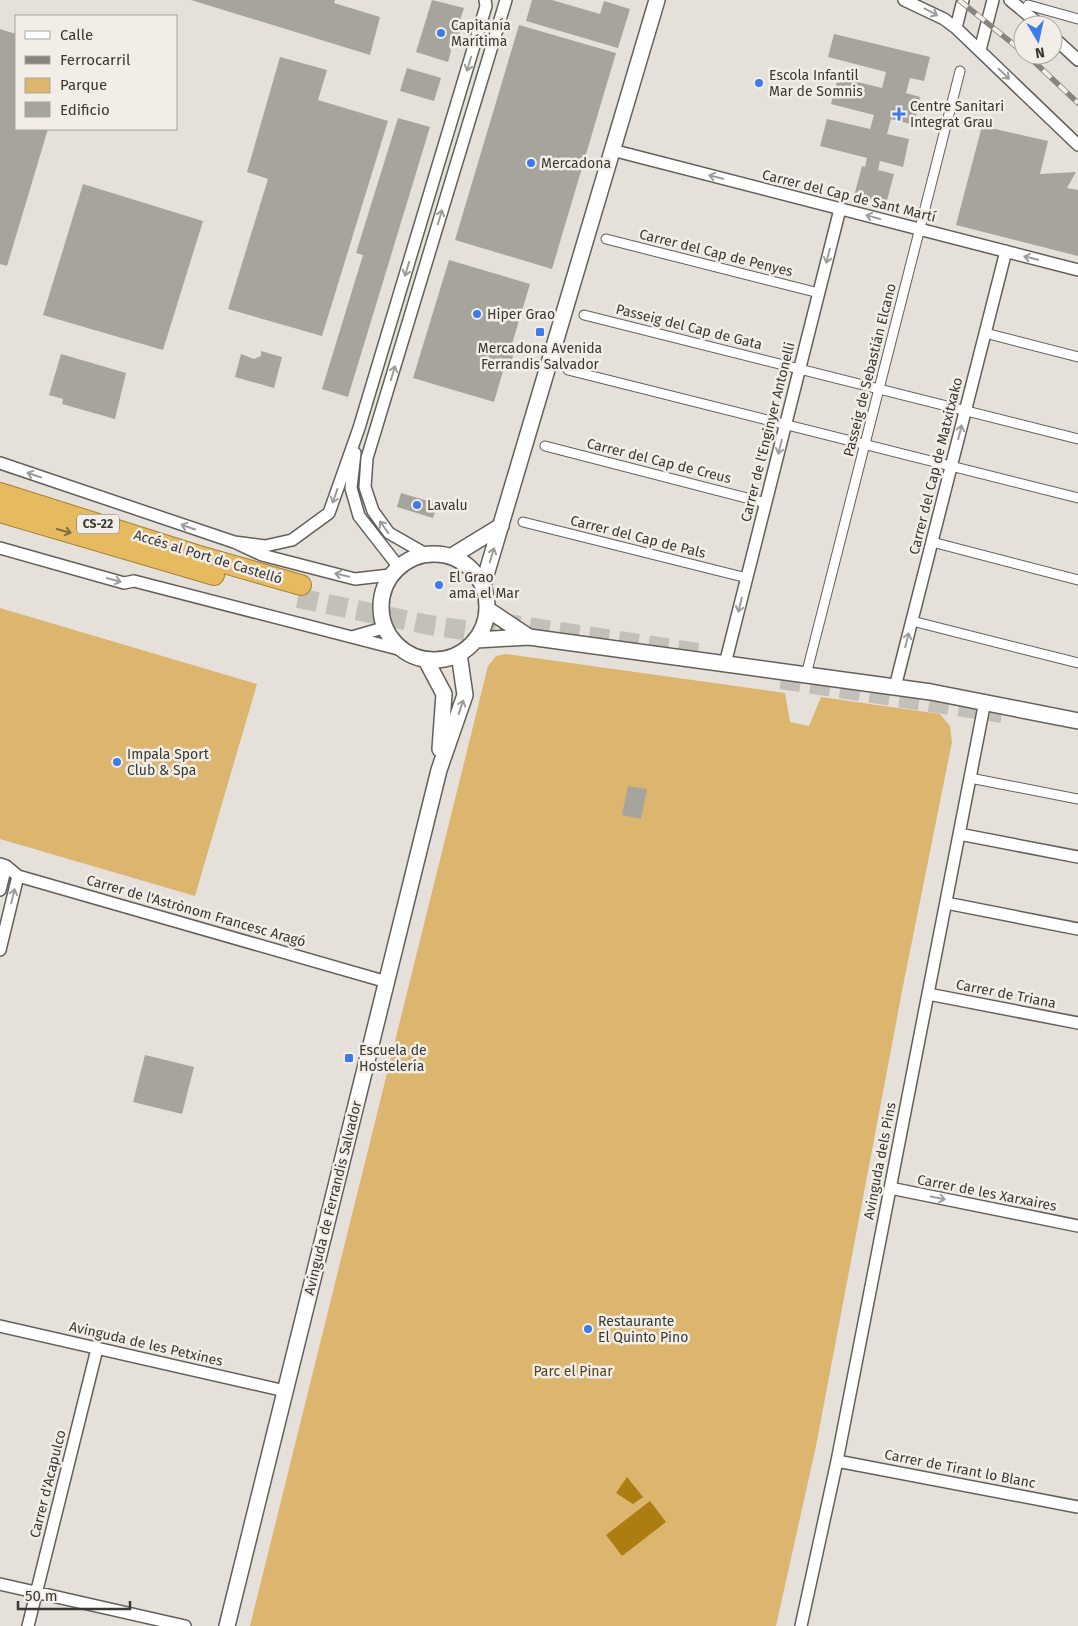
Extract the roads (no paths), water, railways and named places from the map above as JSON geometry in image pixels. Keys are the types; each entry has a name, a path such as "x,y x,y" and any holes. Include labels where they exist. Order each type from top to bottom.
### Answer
{"highway":[{"name":"Accés al Port de Castelló","path":"0,493 196,555 300,592 0,512"}],"street":[{"path":"234,542 264,546 292,540 329,513 357,434 486,6 486,0"},
{"path":"0,548 124,583 134,581 402,650 426,660 443,660 459,654 476,640 484,626 487,609 483,585 470,567 452,556 424,553 388,533 373,511 365,487 368,458 506,0"},
{"path":"483,585 657,0"},
{"path":"904,0 944,19 956,28 1078,145"},
{"path":"956,28 963,0"},
{"path":"980,50 993,0"},
{"path":"1010,0 1028,15"},
{"path":"1028,5 1078,19"},
{"path":"1063,46 1078,60"},
{"name":"Passeig de Sebastián Elcano","path":"806,675 960,71"},
{"name":"Carrer del Cap de Sant Martí","path":"612,150 1078,270"},
{"name":"Carrer de l'Enginyer Antonelli","path":"725,664 840,209"},
{"name":"Carrer del Cap de Penyes","path":"606,239 819,293"},
{"name":"Carrer del Cap de Matxitxako","path":"894,687 1006,251"},
{"name":"Passeig del Cap de Gata","path":"584,315 1078,439"},
{"path":"985,333 1078,357"},
{"path":"568,370 1078,498"},
{"path":"357,434 351,488 359,516 394,570"},
{"name":"Carrer del Cap de Creus","path":"545,446 766,502"},
{"path":"0,463 234,542 262,556 355,579 394,570 410,558 424,553"},
{"name":"Carrer del Cap de Pals","path":"523,522 746,578"},
{"path":"452,556 501,526"},
{"path":"932,542 1078,580"},
{"path":"394,570 380,600 383,628 402,650"},
{"path":"487,609 529,637"},
{"path":"912,621 1078,663"},
{"path":"352,637 383,628"},
{"path":"476,640 529,637 894,687 985,702 1078,721"},
{"name":"Avinguda de Ferrandis Salvador","path":"227,1626 439,770 465,695 459,654"},
{"name":"Avinguda de Ferrandis Salvador","path":"426,660 444,694 439,770"},
{"name":"Avinguda dels Pins","path":"801,1626 837,1461 985,702"},
{"path":"970,778 1078,799"},
{"path":"959,834 1078,857"},
{"path":"0,890 3,865"},
{"name":"Carrer de l'Astrònom Francesc Aragó","path":"3,865 18,876 387,982"},
{"path":"0,950 18,876"},
{"path":"946,903 1078,929"},
{"name":"Carrer de Triana","path":"928,994 1078,1022"},
{"name":"Carrer de les Xarxaires","path":"890,1188 1078,1226"},
{"name":"Avinguda de les Petxines","path":"0,1326 285,1391"},
{"name":"Carrer d'Acapulco","path":"28,1626 97,1348"},
{"name":"Carrer de Tirant lo Blanc","path":"837,1461 1078,1507"},
{"path":"0,1584 185,1626"}],"tunnel":[{"path":"298,598 429,625 505,636"},
{"path":"500,623 699,653"},
{"path":"781,679 1002,713"}],"railway":[{"path":"959,0 1013,44"},
{"path":"1038,65 1078,103"}],"place":[{"name":"Capitanía Marítima","path":"441,33"},
{"name":"Escola Infantil Mar de Somnis","path":"759,83"},
{"name":"Centre Sanitari Integrat Grau","path":"899,114"},
{"name":"Mercadona","path":"531,163"},
{"name":"Hiper Grao","path":"477,314"},
{"name":"Mercadona Avenida Ferrandis Salvador","path":"540,332"},
{"name":"Lavalu","path":"417,505"},
{"name":"El Grao ama el Mar","path":"439,585"},
{"name":"Impala Sport Club & Spa","path":"117,762"},
{"name":"Escuela de Hostelería","path":"349,1058"},
{"name":"Restaurante El Quinto Pino","path":"588,1329"}],"park label":[{"name":"Parc el Pinar","path":"573,1371"}]}
